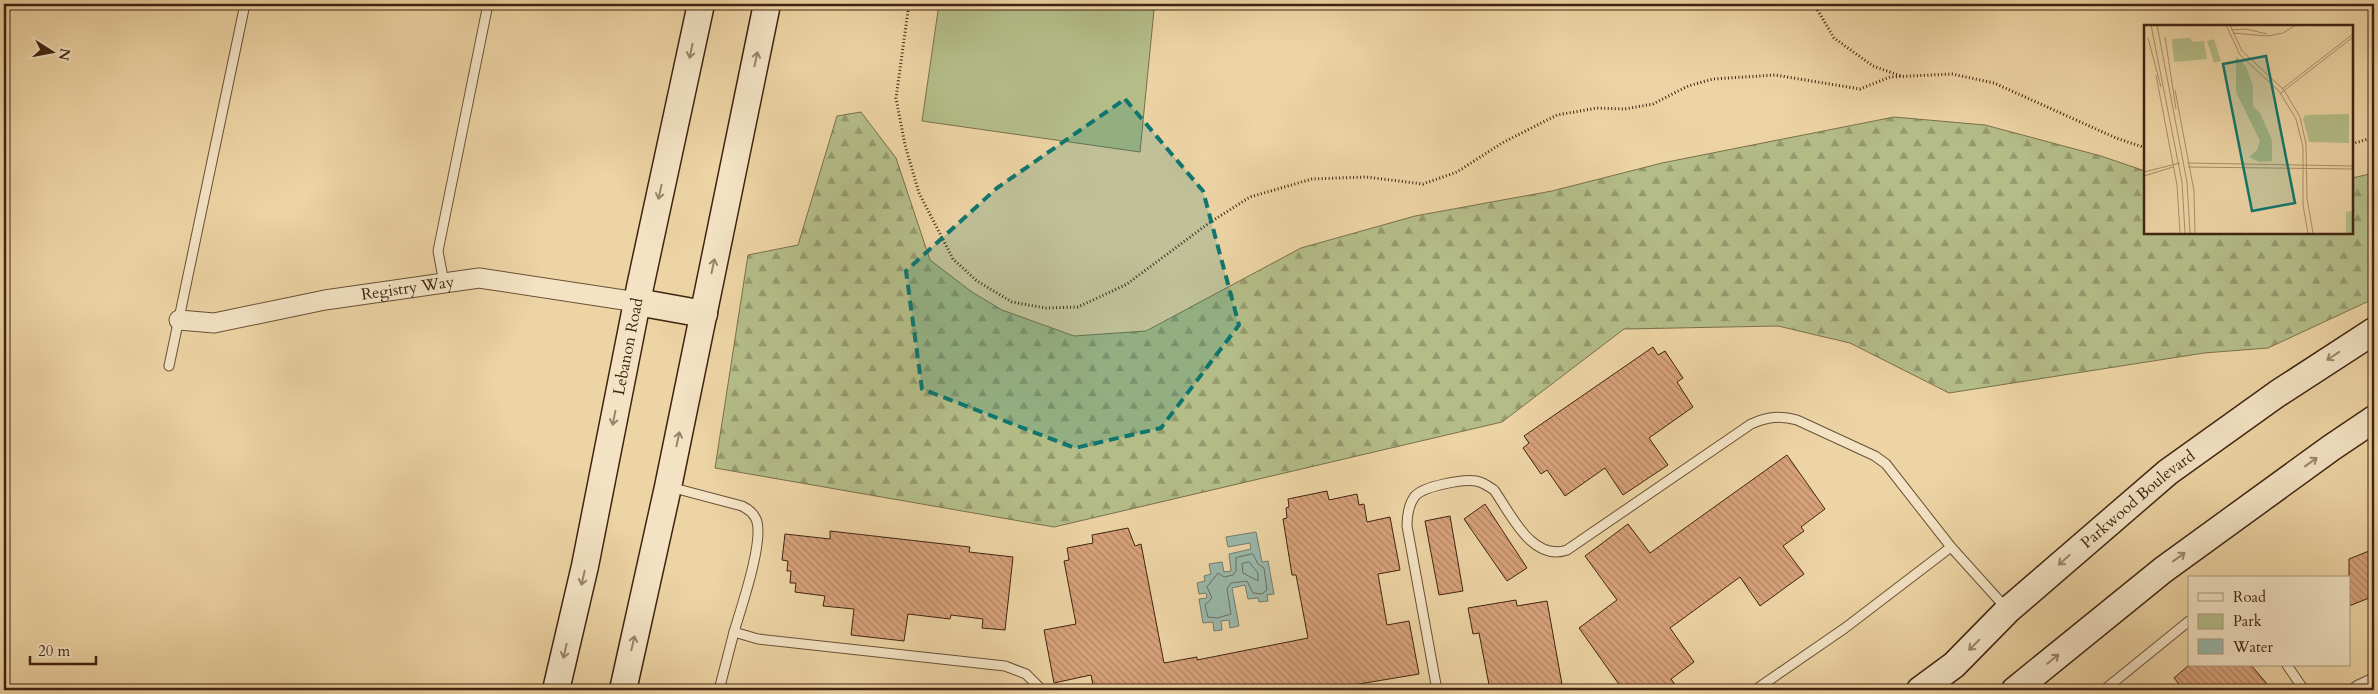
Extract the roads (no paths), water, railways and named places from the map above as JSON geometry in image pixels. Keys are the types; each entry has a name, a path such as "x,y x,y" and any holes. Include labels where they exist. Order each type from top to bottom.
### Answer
{"main road":[{"name":"Lebanon Road","path":"556,690 586,566 637,302 701,4"},
{"path":"623,690 668,487 768,4"},
{"path":"637,302 704,314"},
{"name":"Parkwood Boulevard","path":"1920,690 1954,665 2008,610 2168,472 2277,394 2374,331"},
{"path":"2015,690 2163,570 2374,419"}],"street":[{"name":"Registry Way","path":"179,320 214,323 325,300 479,278 637,302"},
{"path":"2359,690 2374,683"}],"lane":[{"path":"169,366 245,4"},
{"path":"444,283 438,251 488,4"},
{"path":"1437,690 1407,526 1407,517 1415,496 1423,490 1466,481 1485,484 1494,490 1531,542 1538,548 1558,553 1567,550 1751,424 1773,416 1785,416 1875,456 1886,464 1951,547 2008,610"},
{"path":"668,487 742,506 748,509 756,519 758,544 719,690"},
{"path":"1755,690 1845,628 1951,547"},
{"path":"2104,690 2188,622"},
{"path":"734,632 758,638 1004,666 1026,674 1042,690"},
{"path":"2288,666 2304,690"}],"water":[{"path":"1256,532 1262,562 1268,561 1274,594 1267,595 1268,601 1259,602 1258,598 1248,599 1245,585 1232,588 1239,626 1230,628 1229,620 1221,621 1222,630 1214,631 1213,622 1203,623 1199,599 1207,598 1206,593 1199,594 1197,583 1205,581 1204,576 1211,574 1209,564 1222,562 1224,572 1231,571 1229,554 1251,549 1250,543 1228,547 1226,537"}]}
